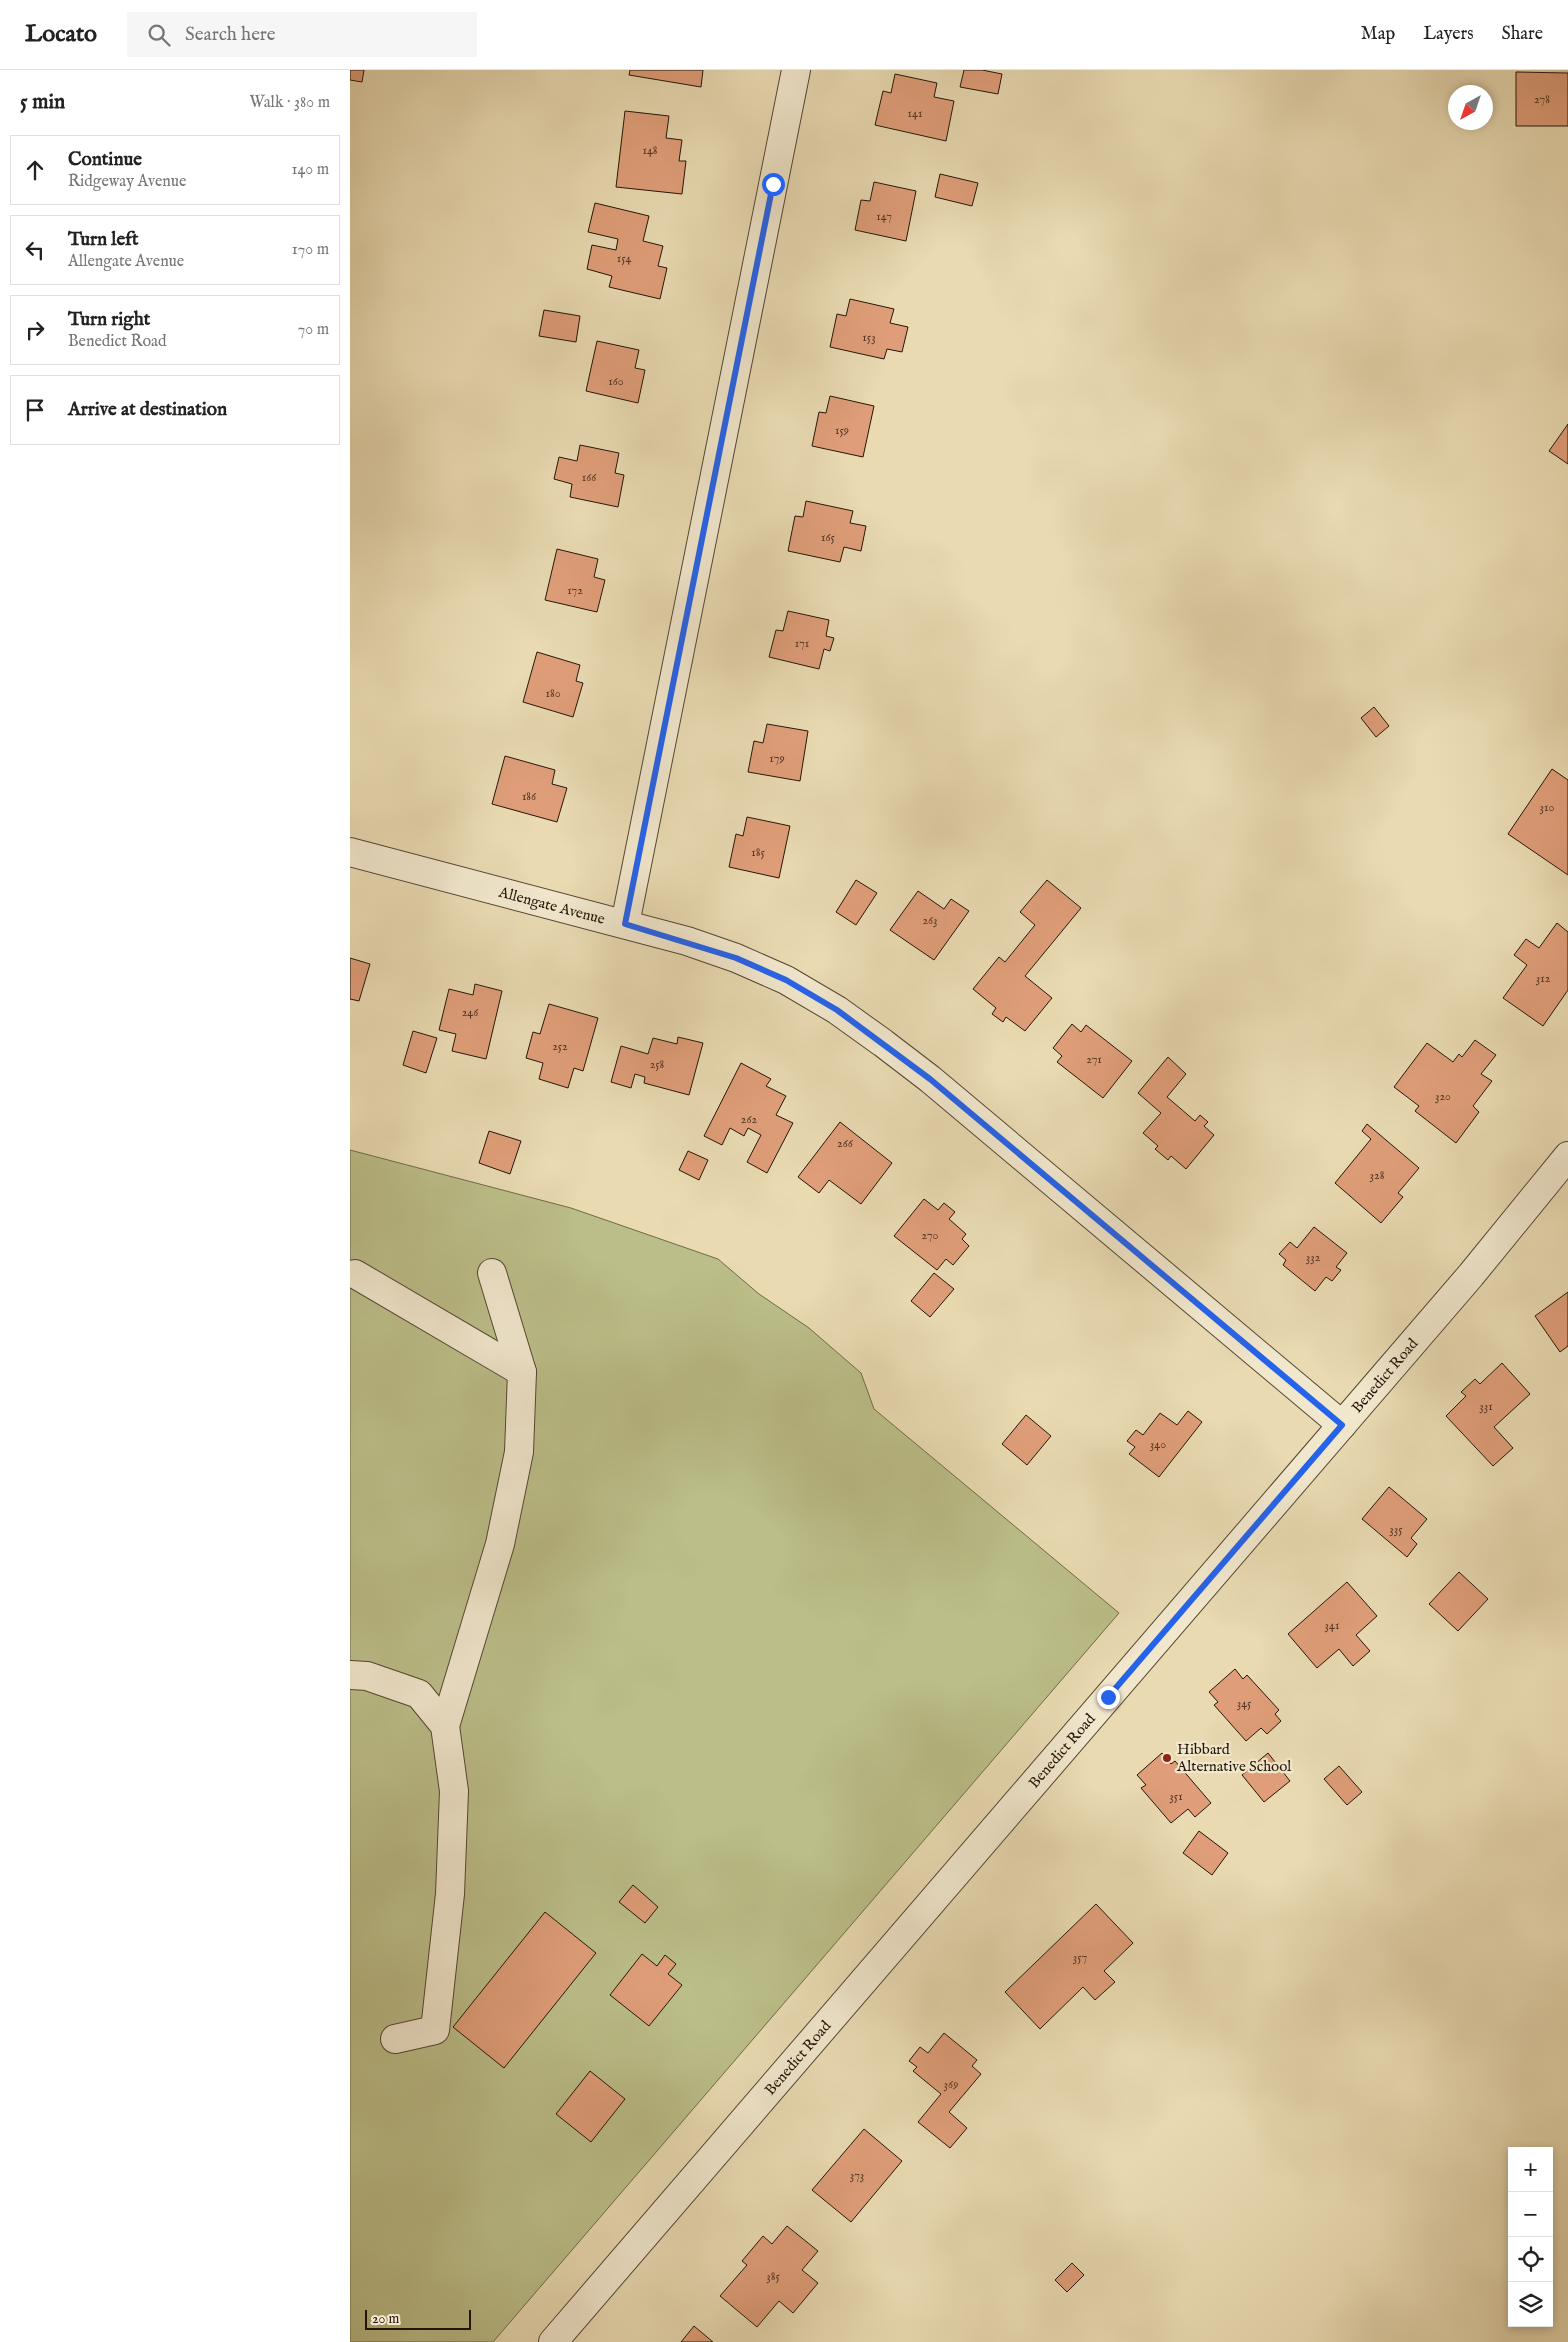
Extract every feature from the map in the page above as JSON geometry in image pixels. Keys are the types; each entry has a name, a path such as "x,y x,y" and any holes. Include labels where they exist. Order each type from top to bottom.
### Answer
{"street":[{"path":"625,924 796,70"},
{"name":"Allengate Avenue","path":"350,852 625,924 736,958 786,980 837,1010 930,1079 1342,1425"},
{"name":"Benedict Road","path":"553,2342 1471,1275 1568,1156"},
{"path":"395,2039 435,2030 450,1894 454,1791 445,1726 502,1535 519,1452 522,1372 492,1273"},
{"path":"356,1274 522,1372"},
{"path":"350,1675 367,1676 419,1694 445,1726"}],"green space":[{"path":"350,1150 571,1208 718,1259 759,1294 809,1328 861,1373 874,1409 1119,1613 493,2342 350,2342"}],"building":[{"path":"350,70 364,70 362,82 350,80"},
{"path":"630,70 703,70 701,87 629,75"},
{"path":"964,70 982,70 1002,74 998,94 960,87"},
{"path":"1516,72 1568,73 1568,126 1516,126"},
{"path":"895,74 937,83 934,97 954,101 946,141 875,125 883,91 891,93"},
{"path":"625,111 669,116 666,138 682,140 679,161 686,161 682,194 616,187"},
{"path":"940,174 978,183 972,206 935,197"},
{"path":"874,182 916,191 906,241 855,230 861,200 870,201"},
{"path":"595,203 649,216 643,241 663,246 658,266 667,268 660,299 609,287 612,276 587,269 592,245 616,250 618,239 588,232"},
{"path":"850,299 894,309 890,323 908,327 902,352 887,349 884,359 830,347 837,314 846,316"},
{"path":"544,310 580,316 576,342 539,336"},
{"path":"597,341 639,350 635,368 645,370 638,403 586,391"},
{"path":"830,396 874,406 863,457 812,446 819,412 826,413"},
{"path":"1568,424 1568,464 1549,451"},
{"path":"580,445 619,453 615,473 624,475 618,507 570,497 572,484 554,479 559,457 577,461"},
{"path":"806,501 853,511 850,523 866,526 861,551 844,547 840,562 788,551 795,516 803,517"},
{"path":"557,549 598,559 594,577 605,580 597,612 545,600"},
{"path":"788,611 829,620 826,636 834,638 830,651 824,649 819,669 769,657 776,630 783,631"},
{"path":"537,652 580,665 576,681 583,683 573,717 523,702"},
{"path":"1374,707 1389,726 1376,737 1361,718"},
{"path":"767,724 808,731 800,781 748,772 754,741 763,743"},
{"path":"505,756 555,770 552,784 567,788 557,822 492,804"},
{"path":"1552,769 1568,780 1568,875 1508,834"},
{"path":"747,817 790,826 779,878 729,867 736,834 743,836"},
{"path":"856,880 877,893 856,925 836,912"},
{"path":"1047,880 1081,908 1025,976 1052,998 1025,1031 1006,1017 1003,1022 992,1014 996,1008 973,989 999,957 1005,962 1035,925 1020,912"},
{"path":"918,891 944,909 951,899 969,911 934,960 890,930"},
{"path":"1557,923 1568,932 1568,990 1543,1026 1503,998 1527,965 1514,955 1526,939 1539,948"},
{"path":"350,958 370,964 359,1001 350,999"},
{"path":"475,984 502,991 486,1059 452,1051 456,1034 439,1030 449,989 473,995"},
{"path":"549,1004 598,1018 583,1071 574,1068 568,1088 539,1079 543,1063 526,1058 533,1032 540,1034"},
{"path":"1072,1024 1081,1032 1086,1025 1132,1061 1103,1098 1057,1062 1062,1056 1053,1048"},
{"path":"413,1031 437,1038 426,1073 403,1065"},
{"path":"678,1037 703,1043 689,1095 644,1083 645,1077 635,1074 631,1088 611,1082 621,1046 648,1054 653,1038 677,1044"},
{"path":"1475,1040 1496,1055 1481,1074 1492,1081 1473,1106 1479,1112 1456,1143 1415,1111 1419,1106 1394,1087 1427,1043 1453,1062 1459,1054 1462,1057"},
{"path":"1168,1057 1186,1074 1167,1097 1195,1121 1200,1115 1208,1122 1204,1126 1214,1135 1186,1169 1171,1156 1168,1160 1155,1149 1158,1146 1143,1133 1161,1113 1138,1093"},
{"path":"741,1063 771,1079 766,1086 786,1096 776,1115 793,1123 767,1173 747,1162 761,1135 748,1128 744,1136 730,1128 722,1145 704,1136"},
{"path":"840,1122 892,1163 861,1204 829,1180 819,1193 798,1177"},
{"path":"1367,1124 1419,1168 1398,1193 1403,1197 1381,1223 1335,1183 1371,1139 1362,1131"},
{"path":"489,1131 521,1141 510,1174 479,1163"},
{"path":"688,1151 708,1160 699,1180 679,1170"},
{"path":"924,1199 938,1210 944,1203 955,1212 949,1219 966,1234 962,1239 969,1246 953,1265 946,1259 937,1270 894,1236"},
{"path":"1314,1227 1347,1253 1336,1267 1341,1270 1332,1281 1326,1277 1315,1291 1283,1265 1286,1260 1279,1254 1290,1242 1297,1248"},
{"path":"934,1273 954,1289 930,1317 911,1301"},
{"path":"1568,1292 1568,1346 1560,1352 1535,1316"},
{"path":"1502,1363 1530,1394 1494,1427 1513,1448 1493,1466 1446,1416 1466,1396 1461,1392 1475,1379 1480,1384"},
{"path":"1188,1411 1202,1422 1159,1477 1129,1454 1135,1447 1127,1441 1136,1430 1143,1435 1160,1413 1177,1425"},
{"path":"1026,1415 1051,1436 1027,1465 1002,1444"},
{"path":"1389,1487 1427,1519 1411,1538 1417,1544 1407,1557 1362,1519"},
{"path":"1459,1572 1488,1599 1458,1631 1429,1604"},
{"path":"1347,1582 1377,1616 1356,1635 1370,1651 1353,1666 1339,1649 1317,1668 1288,1634"},
{"path":"1235,1669 1243,1679 1247,1675 1279,1710 1275,1714 1281,1721 1267,1734 1261,1728 1246,1741 1214,1705 1218,1702 1209,1692"},
{"path":"1162,1753 1171,1764 1175,1761 1211,1803 1195,1817 1188,1809 1171,1823 1141,1788 1146,1785 1137,1775"},
{"path":"1268,1753 1290,1781 1264,1802 1242,1775"},
{"path":"1339,1766 1362,1792 1347,1805 1324,1779"},
{"path":"1199,1831 1228,1853 1212,1875 1183,1853"},
{"path":"633,1885 658,1907 645,1923 619,1902"},
{"path":"1096,1904 1133,1943 1104,1971 1115,1982 1095,2000 1083,1987 1040,2029 1005,1992"},
{"path":"545,1912 596,1953 504,2068 453,2027"},
{"path":"642,1954 657,1966 665,1955 676,1964 668,1974 682,1985 649,2026 610,1995"},
{"path":"944,2033 977,2060 972,2066 981,2074 949,2112 967,2128 950,2148 918,2122 941,2094 913,2071 917,2067 909,2061 920,2047 928,2053"},
{"path":"590,2071 625,2099 591,2142 556,2114"},
{"path":"864,2129 902,2161 851,2222 812,2190"},
{"path":"787,2226 818,2251 802,2270 818,2283 793,2313 779,2301 757,2327 720,2296 747,2265 742,2261 763,2236 772,2244"},
{"path":"1072,2263 1084,2275 1067,2292 1055,2280"},
{"path":"694,2326 713,2342 681,2342"}],"place":[{"name":"Hibbard Alternative School","path":"1167,1758"}],"route":[{"path":"773,184 625,924 736,958 786,980 837,1010 930,1079 1342,1425 1108,1697"}]}
